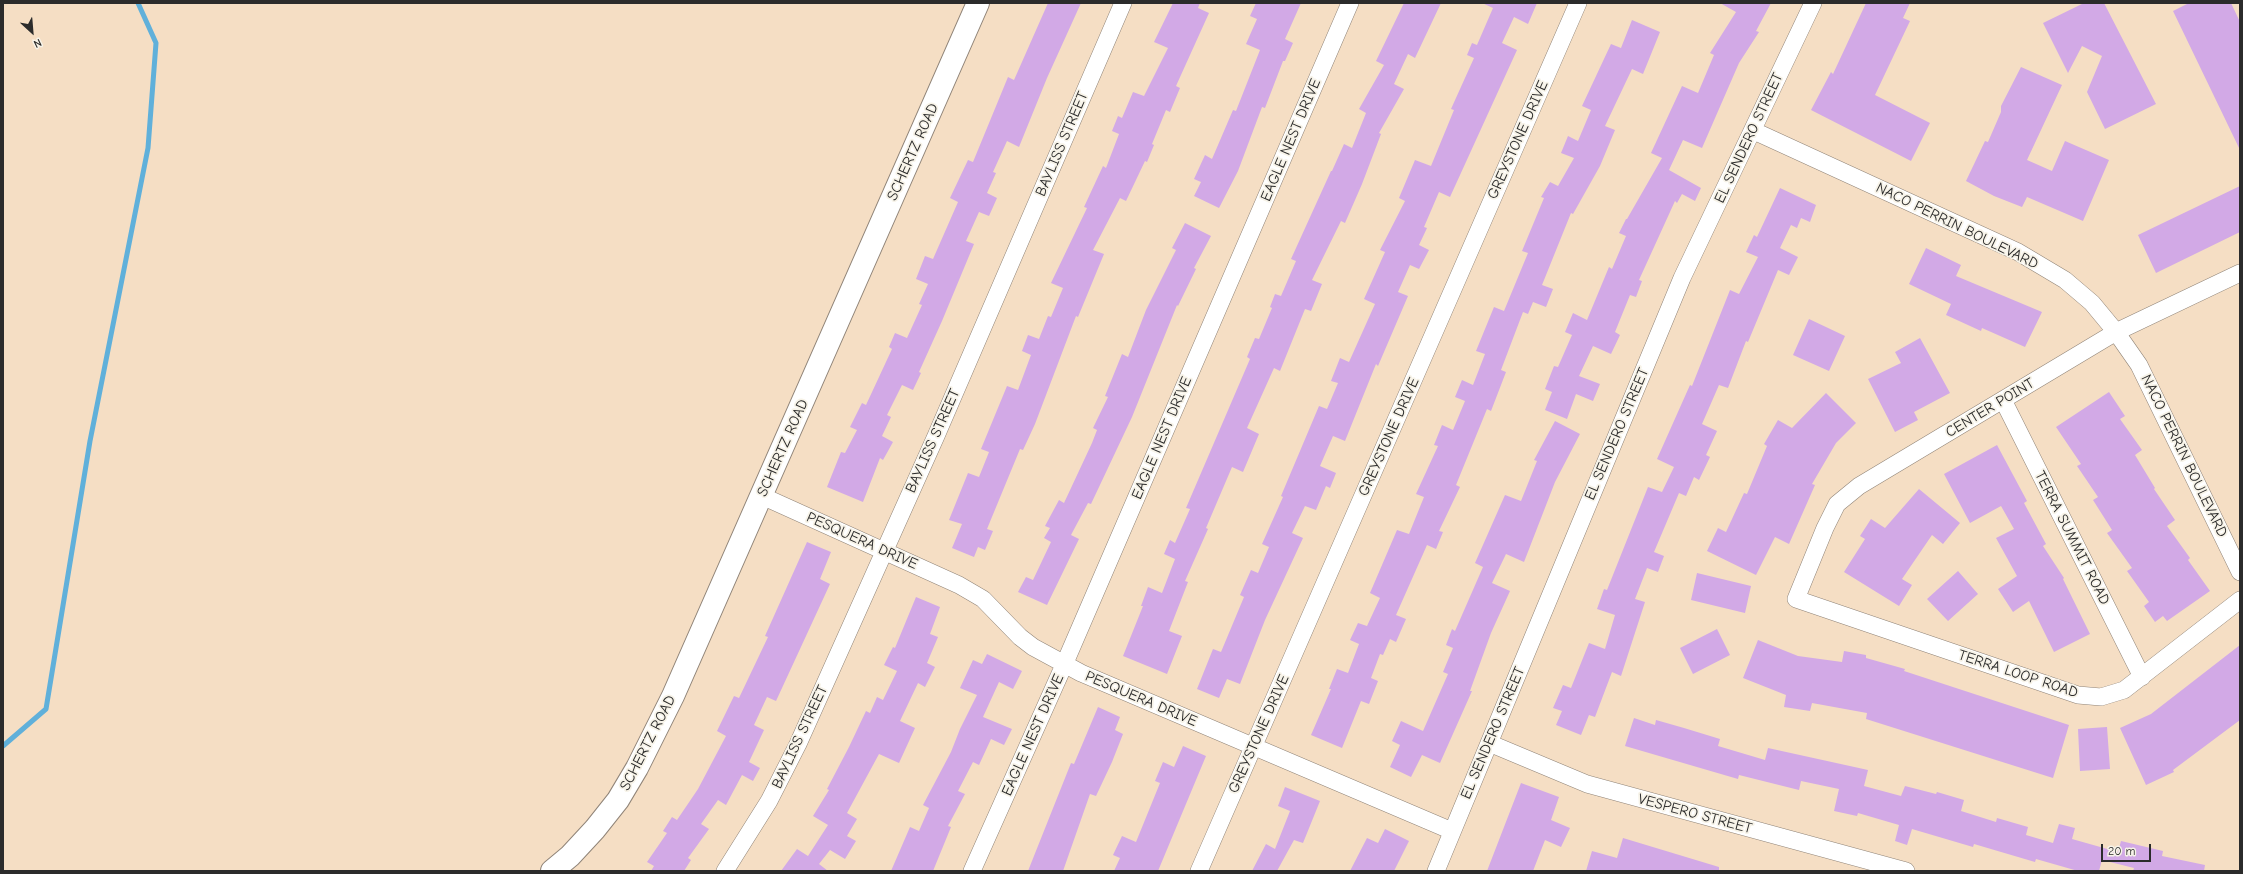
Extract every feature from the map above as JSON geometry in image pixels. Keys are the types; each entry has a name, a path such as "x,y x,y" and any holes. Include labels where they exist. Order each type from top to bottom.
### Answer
{"street":[{"name":"SCHERTZ ROAD","path":"552,871 595,829 618,800 637,768 673,696 978,3"},
{"name":"BAYLISS STREET","path":"726,871 769,801 798,744 939,429 1123,3"},
{"name":"EAGLE NEST DRIVE","path":"972,871 1064,665 1350,3"},
{"name":"GREYSTONE DRIVE","path":"1199,871 1578,3"},
{"name":"EL SENDERO STREET","path":"1436,871 1682,278 1754,131 1813,3"},
{"name":"NACO PERRIN BOULEVARD","path":"1754,131 2018,252 2065,280 2092,304 2116,332 2139,365 2154,393 2240,572"},
{"name":"CENTER POINT","path":"1796,599 1825,528 1837,504 1859,486 2116,332 2240,273"},
{"name":"TERRA SUMMIT ROAD","path":"2003,400 2142,677"},
{"name":"PESQUERA DRIVE","path":"762,496 959,585 983,599 1020,637 1064,665 1452,831"},
{"name":"TERRA LOOP ROAD","path":"1796,599 2078,695 2101,697 2124,690 2240,600"},
{"name":"VESPERO STREET","path":"1489,743 1587,784 1906,871"}],"building":[{"path":"1048,3 1081,3 1047,78 1019,147 1007,141 993,172 996,173 987,193 997,198 989,216 979,212 966,241 974,244 919,372 921,373 913,390 902,385 887,415 891,417 882,436 893,442 883,460 880,458 863,502 827,487 841,452 845,453 857,430 850,427 862,403 866,405 892,349 889,347 895,333 907,338 922,305 919,304 928,284 916,279 925,256 933,259 958,202 950,198 968,160 973,162 1008,77 1014,80"},
{"path":"1173,3 1200,3 1198,8 1209,13 1176,86 1180,88 1170,112 1166,110 1152,144 1154,145 1147,162 1145,161 1126,201 1120,198 1093,250 1104,254 1078,317 1076,316 1035,424 1023,450 1020,449 987,529 993,531 985,550 978,547 974,557 952,548 962,524 949,520 968,473 979,477 989,452 981,449 1007,386 1018,390 1031,355 1022,351 1028,335 1039,339 1048,316 1051,317 1063,288 1051,283 1087,208 1084,207 1103,166 1106,168 1119,134 1112,131 1118,116 1122,118 1133,92 1144,96 1168,48 1154,42"},
{"path":"1256,3 1301,3 1285,39 1293,43 1285,61 1283,61 1265,108 1262,107 1238,171 1219,208 1194,196 1201,182 1194,179 1205,155 1212,159 1233,110 1236,111 1260,50 1246,44 1257,19 1250,16"},
{"path":"1404,3 1441,3 1415,58 1408,54 1394,84 1404,89 1379,133 1381,134 1345,223 1341,221 1312,280 1322,284 1311,311 1305,309 1280,371 1274,368 1247,428 1259,434 1243,472 1232,467 1206,528 1208,529 1185,581 1188,582 1169,631 1182,636 1167,674 1123,656 1143,606 1141,606 1148,587 1162,593 1175,559 1164,554 1170,540 1175,543 1190,509 1186,508 1250,359 1247,357 1255,338 1259,339 1272,308 1270,307 1275,294 1281,296 1296,261 1291,259 1331,171 1344,144 1352,148 1366,113 1359,109 1384,65 1376,61"},
{"path":"1482,3 1537,3 1528,24 1514,17 1502,43 1517,50 1450,197 1439,192 1424,227 1427,228 1419,245 1429,250 1419,269 1410,265 1398,292 1408,296 1378,366 1376,364 1345,441 1333,436 1320,466 1336,473 1330,488 1326,486 1316,510 1305,506 1292,533 1303,538 1265,620 1240,684 1227,679 1219,698 1197,689 1213,649 1221,652 1244,597 1240,595 1251,570 1258,573 1269,547 1262,544 1283,497 1281,496 1319,406 1327,409 1338,383 1331,381 1340,358 1349,362 1375,304 1364,299 1385,252 1380,250 1405,201 1399,198 1415,160 1431,166 1454,110 1451,109 1474,58 1467,55 1472,43 1477,45 1493,8"},
{"path":"1720,3 1771,3 1756,31 1759,32 1739,63 1702,148 1683,140 1669,170 1701,188 1695,201 1682,194 1677,203 1675,201 1639,280 1642,281 1636,297 1630,295 1615,332 1620,335 1611,354 1593,346 1579,376 1600,384 1593,401 1576,394 1567,419 1545,410 1552,392 1545,389 1554,366 1558,367 1572,335 1565,332 1573,313 1587,320 1609,267 1612,269 1626,236 1619,233 1662,158 1651,153 1682,86 1698,93 1714,55 1710,53 1736,12"},
{"path":"1866,3 1910,3 1903,18 1910,21 1875,95 1930,123 1911,161 1811,110 1831,72 1833,74"},
{"path":"2084,3 2104,3 2156,104 2105,129 2087,92 2102,56 2082,46 2068,73 2043,23"},
{"path":"2189,3 2231,3 2240,22 2240,150 2173,11"},
{"path":"1632,20 1660,32 1643,74 1632,69 1605,126 1615,130 1600,166 1573,214 1571,213 1542,285 1553,289 1546,307 1533,302 1528,314 1523,312 1501,370 1506,372 1491,411 1487,409 1456,485 1460,487 1439,531 1443,532 1436,549 1427,545 1396,615 1406,619 1396,642 1390,639 1383,655 1380,654 1371,678 1378,681 1369,704 1361,701 1342,748 1311,735 1331,689 1329,689 1337,669 1348,673 1359,644 1350,640 1358,623 1367,626 1380,598 1370,593 1397,530 1409,534 1424,497 1416,494 1438,446 1434,445 1442,425 1453,430 1465,401 1455,397 1462,380 1473,385 1485,354 1476,351 1494,307 1504,311 1528,253 1522,251 1544,198 1541,197 1550,182 1558,186 1574,158 1561,153 1568,136 1578,141 1591,110 1582,106 1611,44 1621,48"},
{"path":"2021,67 2062,85 2027,160 2052,171 2065,141 2109,160 2083,221 2027,197 2022,207 1994,196 1966,181 1985,141 1988,142 2001,112 2001,106"},
{"path":"2240,186 2240,232 2156,273 2138,235"},
{"path":"1780,188 1816,205 1810,222 1801,218 1797,228 1791,225 1780,248 1798,257 1789,275 1778,270 1748,342 1746,341 1728,388 1719,385 1702,424 1717,431 1706,455 1710,457 1699,480 1694,477 1686,496 1679,493 1654,552 1664,556 1658,572 1647,568 1635,599 1645,602 1621,676 1612,672 1595,717 1589,715 1581,735 1556,725 1562,711 1553,708 1563,685 1571,688 1589,643 1605,649 1615,615 1597,609 1604,589 1607,590 1648,487 1662,492 1674,467 1657,459 1690,385 1692,386 1730,290 1739,294 1758,257 1746,252 1754,235 1757,237"},
{"path":"1185,223 1211,236 1194,268 1196,269 1178,306 1177,305 1132,417 1091,504 1088,503 1071,535 1079,539 1047,605 1018,592 1026,577 1033,580 1051,542 1044,538 1050,528 1045,526 1059,500 1064,503 1092,443 1097,430 1093,428 1108,397 1105,396 1122,354 1128,357 1146,310 1176,250 1172,248"},
{"path":"1926,248 1961,265 1956,276 2042,312 2025,347 1982,328 1981,331 1946,315 1951,304 1909,284"},
{"path":"1809,319 1845,336 1829,371 1793,355"},
{"path":"1920,338 1950,393 1914,412 1918,420 1895,432 1868,379 1901,363 1895,352"},
{"path":"2109,392 2125,416 2120,419 2142,450 2135,455 2155,488 2154,489 2175,520 2167,526 2190,558 2188,560 2210,591 2167,621 2163,616 2155,622 2144,606 2149,602 2127,571 2132,568 2107,533 2112,530 2093,500 2098,497 2077,466 2081,464 2056,427"},
{"path":"1826,393 1856,423 1836,443 1812,484 1815,485 1789,544 1775,537 1756,575 1707,551 1718,528 1726,532 1744,493 1747,494 1767,446 1764,444 1778,420 1792,428"},
{"path":"1555,421 1580,434 1555,482 1524,562 1506,554 1492,583 1510,591 1491,633 1470,691 1472,691 1440,763 1422,755 1411,777 1390,767 1400,745 1392,741 1401,721 1423,731 1448,674 1443,672 1453,648 1446,645 1452,629 1455,631 1483,567 1475,563 1505,495 1521,501 1537,461 1534,460"},
{"path":"1997,445 2027,501 2024,503 2046,544 2043,546 2064,578 2063,579 2090,634 2054,652 2029,601 2013,612 1998,589 2017,576 1996,538 2014,529 2001,506 1970,523 1944,474"},
{"path":"1919,489 1960,523 1943,544 1932,535 1902,579 1912,585 1899,606 1844,572 1865,539 1860,536 1871,519 1885,528"},
{"path":"807,542 831,552 820,579 830,584 776,701 767,697 754,725 764,730 749,762 760,768 753,781 742,775 726,805 718,800 701,824 709,829 688,858 691,860 684,871 651,871 654,866 647,862 667,833 663,831 672,817 677,820 698,789 726,736 717,731 734,696 739,698 768,637 765,636"},
{"path":"1958,571 1978,594 1948,621 1927,599"},
{"path":"1697,573 1751,586 1745,613 1691,600"},
{"path":"916,597 940,607 930,634 938,637 927,663 935,667 925,687 918,683 900,721 915,728 899,763 879,754 847,813 857,819 847,836 856,841 845,859 830,850 819,864 828,871 781,871 797,849 808,856 828,825 813,816 829,790 827,789 866,711 870,713 877,697 883,700 897,671 884,665 893,647 895,648"},
{"path":"1717,629 1730,655 1693,674 1680,648"},
{"path":"1758,640 1798,656 1842,662 1844,651 1866,655 1866,658 1905,669 1904,671 2069,725 2053,778 1866,719 1867,713 1812,703 1810,711 1784,707 1786,695 1743,678"},
{"path":"2240,645 2240,720 2173,770 2174,772 2146,785 2120,728 2151,714"},
{"path":"987,654 1022,671 1013,689 999,682 983,717 1012,729 1004,745 991,739 979,765 973,762 958,791 965,794 948,826 951,827 933,871 891,871 910,827 919,831 929,808 923,805 951,752 960,729 977,695 960,688 973,660 982,664"},
{"path":"1098,707 1120,717 1115,730 1123,734 1112,762 1096,796 1090,794 1063,871 1028,871 1071,763 1074,764"},
{"path":"1634,718 1655,725 1656,720 1720,739 1718,746 1765,760 1768,748 1868,770 1864,786 1901,796 1905,786 1936,794 1937,792 1964,800 1961,811 1996,822 1997,818 2028,827 2026,835 2053,843 2059,824 2075,828 2072,839 2118,852 2121,841 2163,851 2162,856 2205,865 2204,871 2133,871 2134,868 2102,860 2099,871 2078,871 2036,859 2035,862 1974,844 1973,847 1912,829 1907,845 1895,841 1899,825 1858,813 1857,816 1834,811 1839,789 1801,781 1799,790 1739,775 1738,779 1625,746"},
{"path":"2107,727 2110,769 2080,771 2078,729"},
{"path":"1183,746 1206,756 1158,871 1114,871 1120,858 1113,855 1122,836 1136,842 1160,783 1155,781 1163,762 1174,767"},
{"path":"1521,783 1559,797 1551,820 1570,828 1561,847 1545,840 1533,871 1487,871"},
{"path":"1285,787 1320,801 1303,843 1294,840 1277,871 1252,871 1266,844 1275,849 1290,811 1278,806"},
{"path":"1385,829 1409,841 1394,871 1350,871 1367,838 1378,843"},
{"path":"1623,838 1719,867 1719,871 1586,871 1592,851 1617,858"}],"waterway":[{"path":"3,746 46,709 90,441 148,148 156,43 138,3"}]}
